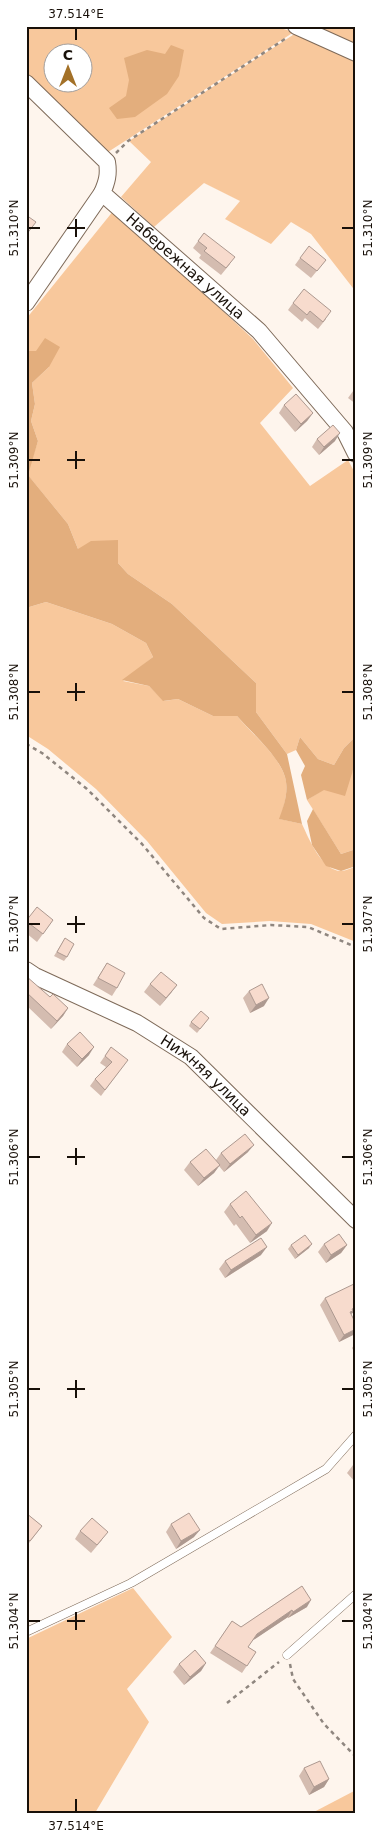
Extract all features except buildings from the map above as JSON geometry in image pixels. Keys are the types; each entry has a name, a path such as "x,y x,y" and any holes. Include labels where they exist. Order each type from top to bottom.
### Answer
{"street":[{"path":"299,27 356,53"},
{"path":"26,84 107,162 108,170 108,180 102,193 26,304"},
{"name":"Набережная улица","path":"102,193 259,331 345,432 356,454"},
{"name":"Нижняя улица","path":"26,970 35,976 137,1023 191,1056 356,1220"}],"lane":[{"path":"26,1632 131,1583 326,1469 356,1436"},
{"path":"287,1655 356,1594"}],"path":[{"path":"107,162 128,141 299,27"},
{"path":"26,744 42,753 87,789 142,844 204,918 221,929 271,925 308,927 356,947"},
{"path":"227,1703 287,1655 293,1679 324,1724 356,1757"}],"shaded area":[{"path":"26,26 273,26 294,32 108,152 44,92 92,92 92,42 42,42 42,90 26,75"},
{"path":"309,26 356,26 356,47"},
{"path":"296,33 356,61 356,292 311,234 291,222 271,244 225,219 240,201 204,183 154,227 121,197 151,162 129,141"},
{"path":"171,45 184,50 179,76 167,94 135,117 117,119 109,108 126,96 129,80 124,58 147,50 165,54"},
{"path":"114,210 253,339 293,388 260,423 310,486 348,460 356,475 356,736 344,748 334,765 318,759 300,737 296,750 287,754 256,712 256,683 172,604 128,574 118,563 78,549 68,524 27,474 38,441 31,421 35,404 32,383 49,367 36,351 26,351 26,319"},
{"path":"45,338 60,347 49,367 32,383 35,404 31,421 38,441 28,475 68,524 78,549 91,541 118,540 118,563 128,574 172,604 256,683 256,712 287,754 302,824 279,819 286,793 286,782 282,769 271,753 237,716 213,716 178,699 163,701 149,686 122,680 153,657 146,643 112,624 46,602 26,608 26,351 36,351"},
{"path":"46,602 112,624 146,643 153,657 123,681 149,686 164,701 178,699 213,716 237,716 264,745 277,761 285,777 286,798 280,819 302,824 317,853 334,870 341,871 356,866 356,942 311,924 270,921 222,924 206,913 147,841 96,789 48,749 26,735 26,608"},
{"path":"356,736 356,769 353,770 345,796 324,790 307,800 301,775 305,766 296,750 300,737 318,759 334,765 344,748"},
{"path":"356,769 356,849 341,854 307,800"},
{"path":"313,809 341,854 356,849 356,866 341,871 326,866 312,845 307,821"},
{"path":"133,1588 172,1637 127,1689 149,1722 95,1813 26,1813 26,1639"},
{"path":"356,1790 356,1813 312,1813"}]}
